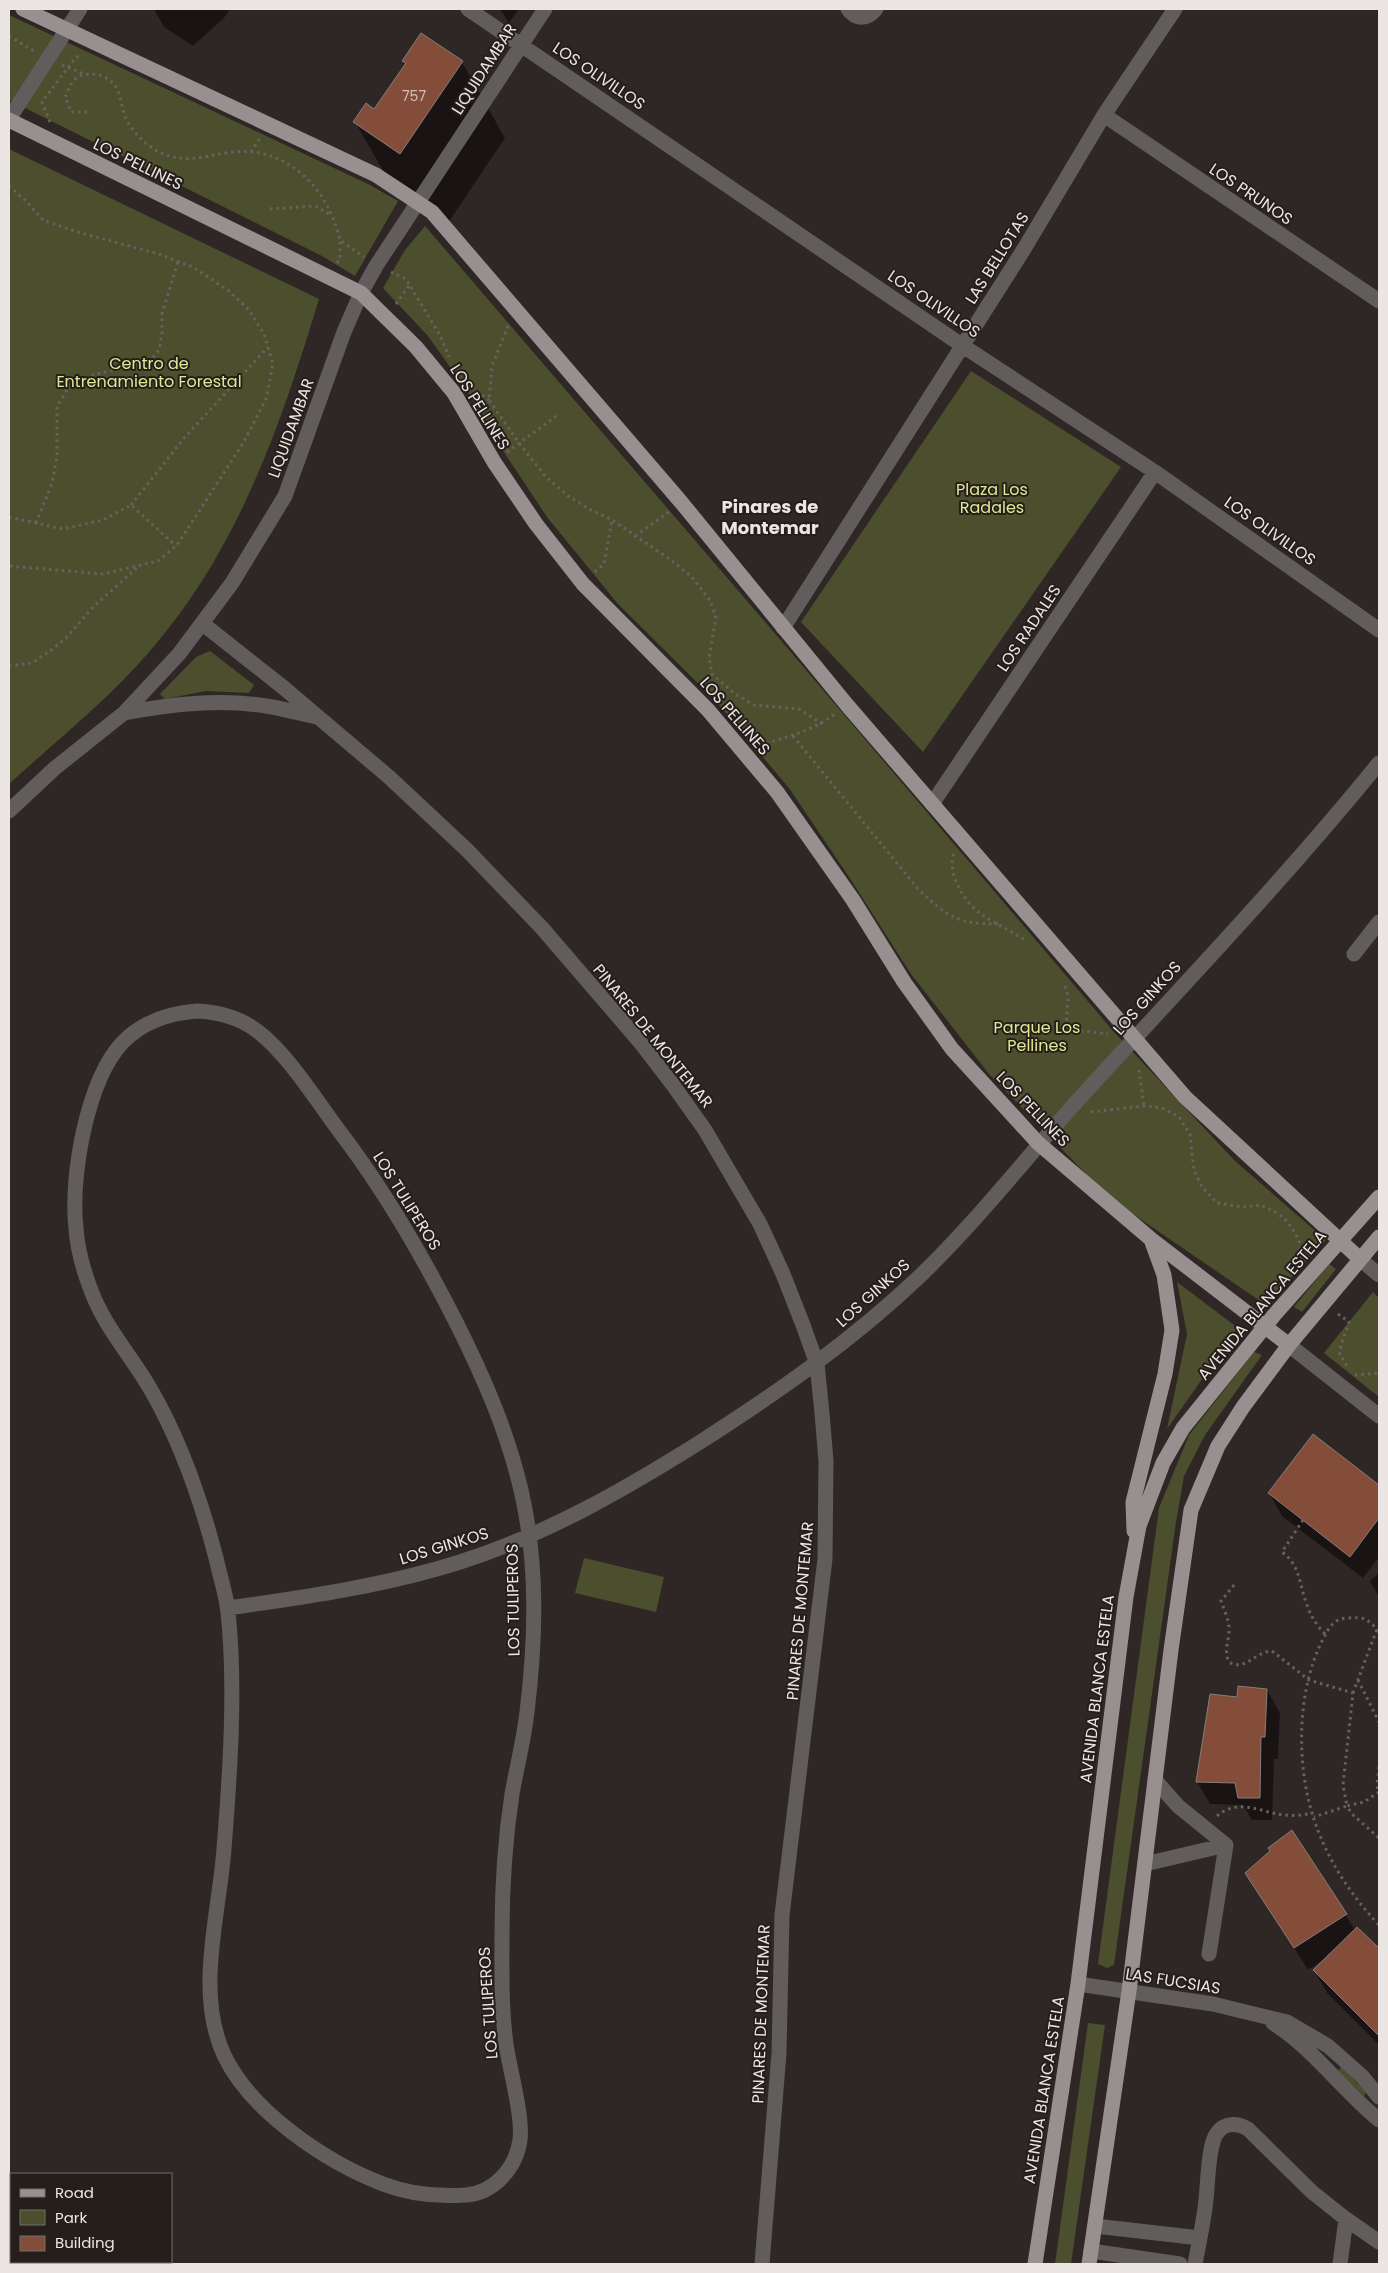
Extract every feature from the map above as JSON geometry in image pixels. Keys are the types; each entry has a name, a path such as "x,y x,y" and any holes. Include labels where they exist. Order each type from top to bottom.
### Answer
{"main road":[{"path":"24,9 376,175 432,212 681,502 932,804 1185,1097 1360,1259"},
{"name":"LOS PELLINES","path":"9,120 361,293 387,317 433,366 454,393 494,462 536,524 583,584 667,666 743,750 804,828 853,900 904,982 952,1049 1038,1144 1152,1240 1289,1345"},
{"name":"AVENIDA BLANCA ESTELA","path":"1035,2264 1078,1984 1126,1597 1139,1526 1164,1463 1183,1428 1300,1284 1379,1197"},
{"path":"1090,2258 1129,1991 1171,1650 1191,1510 1218,1446 1243,1407 1289,1345 1379,1237"},
{"path":"1135,1545 1133,1502 1165,1374 1172,1330 1164,1275 1152,1240"}],"street":[{"path":"9,120 80,9"},
{"name":"LOS OLIVILLOS","path":"468,9 963,346 1155,472 1379,630"},
{"name":"LIQUIDAMBAR","path":"9,811 54,768 124,713 153,682 203,624 260,540 285,496 333,361 361,293 418,201 520,44 545,9"},
{"path":"848,9 852,14 862,18 870,15 876,9"},
{"name":"LAS BELLOTAS","path":"784,628 963,346 1104,115 1175,9"},
{"name":"LOS PRUNOS","path":"1104,115 1379,301"},
{"name":"LOS RADALES","path":"932,804 1155,472"},
{"name":"PINARES DE MONTEMAR","path":"203,624 320,718 396,783 466,850 542,928 674,1085 714,1146 760,1224 783,1274 817,1364 826,1461 825,1559 782,1915 779,2053 762,2264"},
{"name":"PINARES DE MONTEMAR","path":"124,713 186,704 235,703 272,707 320,718"},
{"name":"LOS GINKOS","path":"228,1608 294,1599 406,1577 465,1560 529,1537 629,1487 758,1406 817,1364 889,1304 927,1268 988,1204 1063,1116 1269,891 1379,762"},
{"path":"1354,954 1379,924"},
{"name":"LOS TULIPEROS","path":"180,1012 214,1012 230,1016 258,1031 270,1041 295,1072 363,1162 421,1254 480,1370 497,1409 511,1450 523,1501 533,1581 533,1658 526,1719 512,1797 503,1882 503,2011 506,2046 521,2131 519,2147 514,2162 492,2186 478,2194 424,2194 387,2186 338,2163 299,2137 255,2099 241,2083 220,2046 214,2026 209,1988 224,1858 228,1796 230,1688 228,1608 209,1530 192,1478 149,1386 118,1343 92,1296 83,1266 74,1204 79,1158 90,1105 111,1057 134,1032 148,1023 180,1012"},
{"path":"1360,1259 1379,1275"},
{"name":"LOS PELLINES","path":"1289,1345 1379,1416"},
{"path":"1155,1780 1178,1806 1226,1845"},
{"path":"1145,1864 1226,1845"},
{"path":"1209,1954 1226,1845"},
{"name":"LAS FUCSIAS","path":"1078,1984 1213,2004 1287,2022 1328,2046 1362,2076 1379,2098"},
{"name":"LAS FUCSIAS","path":"1262,2016 1311,2053 1379,2120"},
{"path":"1195,2264 1213,2140 1220,2130 1230,2124 1236,2124 1248,2129 1291,2173 1346,2219 1379,2242"},
{"path":"1340,2264 1346,2219"},
{"path":"1094,2226 1200,2238"},
{"path":"1090,2258 1180,2264"}],"path":[{"path":"9,36 48,59 84,75 100,75 113,83 117,89 122,111 129,124 149,146 176,158 204,158 234,152 251,152 284,161 311,181 321,194 332,215 340,240 340,259 328,277"},
{"path":"43,137 50,123 42,102 76,57 86,55 93,41"},
{"path":"84,75 72,82 65,97 70,112 87,112"},
{"path":"9,186 26,200 43,220 74,231 159,254 193,267 229,291 249,310 264,334 273,364 266,399 237,454 208,502 176,546 158,561 103,574 21,569 9,566"},
{"path":"270,209 315,206 332,215"},
{"path":"340,240 376,266 406,279 440,337 450,361"},
{"path":"36,523 52,483 56,456 57,407 71,383 89,376 150,361 159,350 162,334 162,314 178,262"},
{"path":"387,317 409,286"},
{"path":"489,400 492,366 502,337 517,310"},
{"path":"9,517 63,528 103,520 131,505 185,437 268,347"},
{"path":"470,386 489,400 545,476 568,496 589,510 612,520 692,577 711,602 716,618 709,656 712,674 734,693 754,705 799,709 822,724"},
{"path":"494,462 559,414"},
{"path":"635,536 681,502"},
{"path":"131,505 176,546"},
{"path":"583,584 604,564 612,520"},
{"path":"9,666 32,663 50,651 66,638 93,607 140,565"},
{"path":"743,750 794,736 822,724 848,705"},
{"path":"794,736 919,890 954,919 974,924 1000,924"},
{"path":"961,838 952,859 954,876 963,896 980,914 1000,924 1030,944"},
{"path":"1064,983 1068,996 1066,1029 1135,1038"},
{"path":"1063,1116 1144,1106 1162,1108 1179,1118 1190,1134 1194,1170 1202,1187 1217,1203 1243,1207 1260,1205 1278,1213 1288,1222 1299,1240 1300,1284"},
{"path":"1324,1302 1349,1322 1338,1352 1352,1376 1379,1373"},
{"path":"1303,1520 1282,1552 1299,1572 1307,1605 1316,1624 1326,1635"},
{"path":"1234,1585 1221,1601 1228,1616 1229,1628 1226,1652 1229,1662 1236,1666 1244,1664 1262,1652 1272,1651 1309,1680 1352,1693"},
{"path":"1379,1838 1352,1814 1347,1806 1343,1785 1352,1693 1378,1630 1369,1620 1356,1616 1333,1623 1315,1658 1309,1680 1302,1726 1302,1761 1307,1795 1325,1849 1335,1868 1362,1906 1379,1925"},
{"path":"1358,1679 1379,1722"},
{"path":"1207,1828 1221,1813 1237,1807 1256,1807 1286,1816 1313,1815 1364,1802 1379,1792 1377,1785 1379,1767"}],"green space":[{"path":"9,15 370,185 398,201 355,276 322,256 9,100"},
{"name":"Centro de Entrenamiento Forestal","path":"9,149 319,299 289,394 272,439 232,528 208,571 181,612 134,669 9,784"},
{"name":"Parque Los Pellines","path":"425,226 1114,1032 1235,1161 1326,1240 1266,1305 1127,1210 1090,1178 989,1074 911,974 789,788 713,698 618,604 547,517 490,431 467,391 428,336 383,288 405,250"},
{"name":"Plaza Los Radales","path":"971,371 1121,467 923,752 801,622"},
{"path":"210,651 254,685 249,693 206,691 165,699 160,694 196,657"},
{"path":"1329,1264 1336,1269 1302,1312 1294,1307"},
{"path":"1177,1282 1238,1328 1167,1429 1187,1334"},
{"path":"1373,1292 1379,1298 1379,1397 1324,1353"},
{"path":"1254,1352 1262,1355 1205,1435 1184,1476 1114,1965 1107,1968 1098,1964 1159,1508 1189,1435"},
{"path":"584,1558 664,1577 656,1612 575,1593"},
{"path":"1088,2023 1105,2025 1071,2264 1055,2264"},
{"path":"1342,2066 1366,2092 1364,2096 1338,2071"}],"building":[{"path":"421,33 463,61 400,154 353,122 366,103 374,109 406,63 402,61"},
{"path":"1313,1434 1379,1485 1379,1518 1350,1557 1268,1493"},
{"path":"1238,1686 1267,1689 1265,1737 1261,1737 1260,1798 1238,1798 1235,1783 1196,1782 1210,1694 1237,1697"},
{"path":"1292,1830 1347,1914 1294,1948 1245,1873 1270,1851 1268,1848"},
{"path":"1357,1927 1379,1948 1379,2036 1313,1970"}],"district":[{"name":"Pinares de Montemar","path":"770,516"}]}
